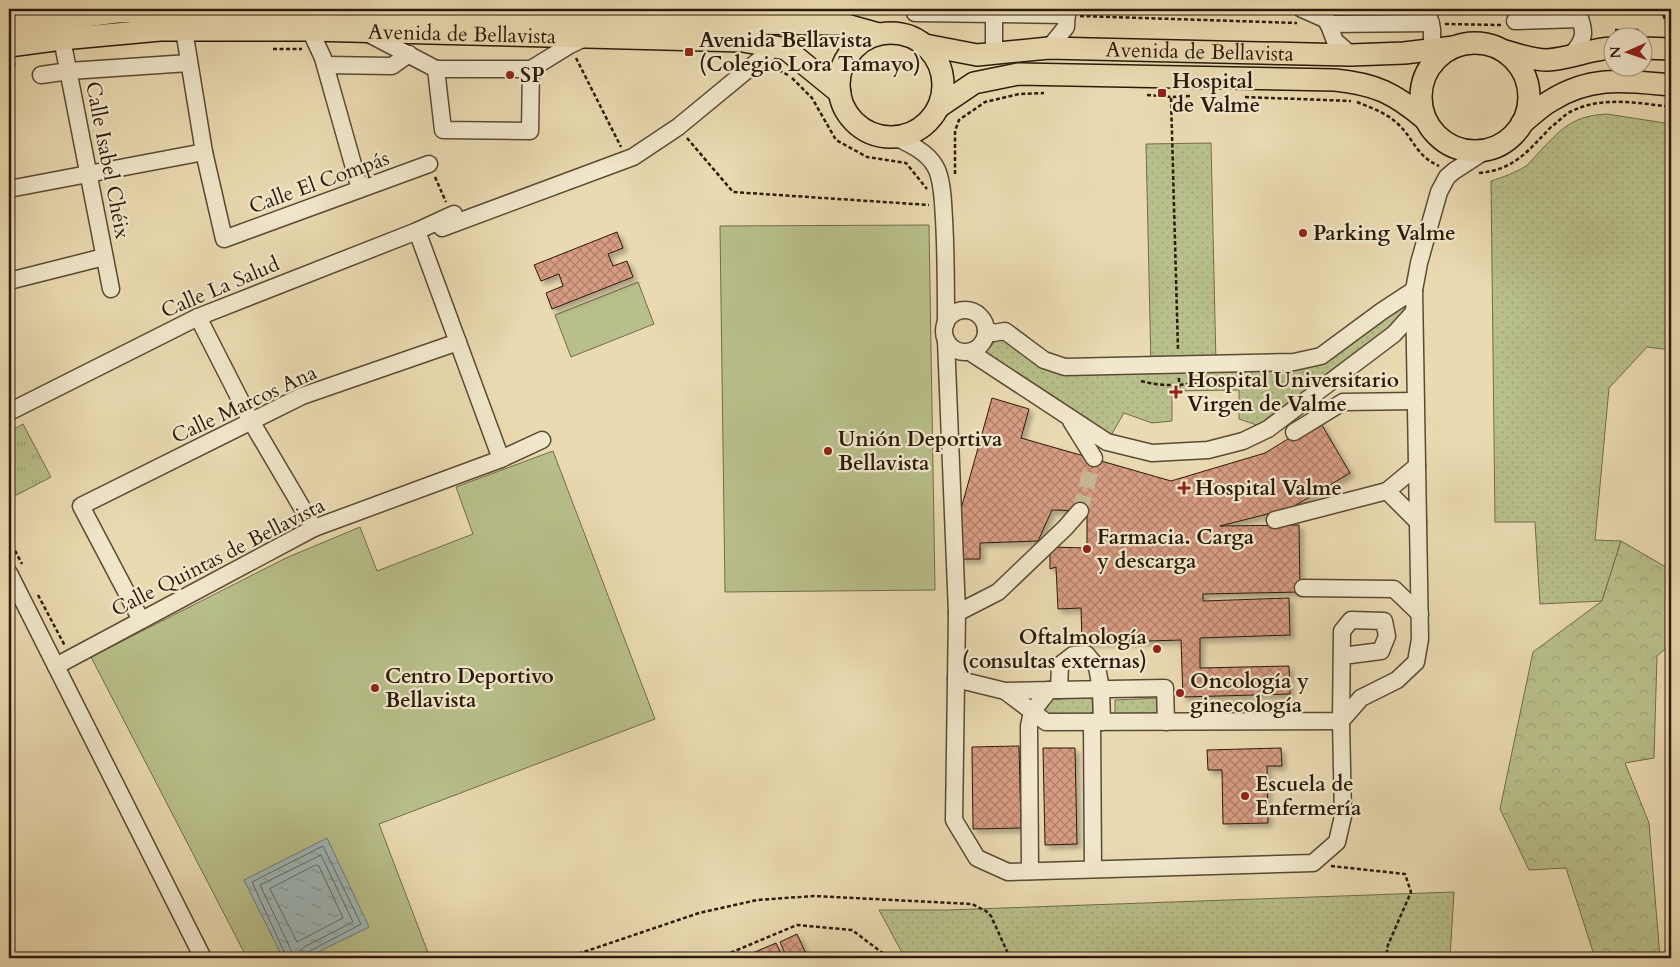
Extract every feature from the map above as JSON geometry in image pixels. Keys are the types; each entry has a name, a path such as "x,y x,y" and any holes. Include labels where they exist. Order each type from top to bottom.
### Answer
{"main road":[{"name":"Avenida de Bellavista","path":"9,26 62,22 160,30 186,16 329,11 738,16 848,14 879,34"},
{"name":"Avenida de Bellavista","path":"186,16 310,30 578,41 743,41 768,53 786,49 840,93"},
{"name":"Avenida de Bellavista","path":"9,46 62,22"},
{"path":"879,34 902,34 914,38 925,45 936,58 942,71 944,86 940,106 929,122 906,136 895,138 875,135 860,128 846,112 840,93 840,75 849,54 864,40 879,34"},
{"path":"1652,40 1670,41"},
{"path":"1602,45 1596,49 1551,59 1532,59 1485,44 1470,43 1454,47 1437,59 1425,76 1421,102 1425,119 1442,140 1456,148 1473,151 1488,149 1504,143 1522,124 1551,100 1584,84 1619,80 1671,85"},
{"name":"Avenida de Bellavista","path":"925,45 977,55 1049,48 1351,55 1404,54 1454,47"},
{"path":"1496,48 1510,57 1519,67 1526,80 1527,110 1522,124"},
{"name":"Avenida de Bellavista","path":"940,106 974,83 1018,74 1335,80 1376,87 1409,105 1425,119"}],"street":[{"path":"994,12 994,53"},
{"path":"915,14 1067,12 1066,27 1049,48"},
{"path":"1515,20 1578,14 1584,30 1583,40 1571,55"},
{"path":"9,189 204,152 189,63 186,16"},
{"name":"Avenida de Bellavista","path":"1300,16 1327,18"},
{"path":"1351,55 1335,41 1327,18 1429,16 1432,50"},
{"name":"Calle Isabel Chéix","path":"62,22 69,71 111,289"},
{"path":"310,30 325,65 360,189"},
{"path":"365,32 436,69 531,70 578,41"},
{"name":"Calle La Salud","path":"9,412 198,317 418,234 633,157 678,127 768,53"},
{"path":"325,65 392,66 409,54"},
{"path":"41,75 69,71 189,63"},
{"path":"436,69 443,130 530,131 531,70"},
{"path":"895,138 924,153 936,167 941,187 946,261 945,335 957,613 954,820 977,858 1008,872 1312,863 1337,842 1343,816 1342,656"},
{"path":"1004,691 1046,722 1341,721 1361,698 1397,680 1416,662 1420,639 1420,614 1414,290 1419,263 1439,192 1447,177 1454,170 1488,149"},
{"name":"Calle El Compás","path":"204,152 224,239 429,164"},
{"name":"Calle La Salud","path":"418,234 450,209"},
{"path":"418,234 501,459"},
{"path":"9,281 104,257"},
{"path":"986,329 992,333 1005,331 1044,360 1065,367 1294,362 1321,356 1414,290"},
{"path":"946,324 955,313 961,310 968,310 981,316 986,329 984,341 970,352"},
{"path":"946,340 956,350 970,352 1107,442 1152,453 1208,450 1243,441 1268,429 1394,334 1413,313"},
{"path":"198,317 251,421 314,528"},
{"name":"Calle Marcos Ana","path":"141,620 81,506 302,396 458,342"},
{"path":"1294,432 1343,402 1415,401"},
{"path":"1068,417 1094,458"},
{"name":"Calle Quintas de Bellavista","path":"56,666 314,528 501,459 542,440"},
{"path":"1275,520 1387,492 1417,466"},
{"path":"1387,492 1418,522"},
{"path":"957,613 998,592 1065,528 1080,511"},
{"path":"15,568 24,602 203,958"},
{"path":"1303,588 1394,589 1419,579"},
{"path":"1394,589 1420,614"},
{"path":"1030,871 1029,726 1032,712 1054,690 1060,665 1073,654 1086,654 1097,667 1101,689 1097,722 1093,869"},
{"path":"956,679 1004,691 1165,688 1166,722"}],"path":[{"path":"1661,9 1670,41"},
{"path":"1067,12 1300,16"},
{"path":"848,14 915,14"},
{"path":"1659,30 1670,41"},
{"path":"578,41 623,152"},
{"path":"768,53 812,98 836,140 866,157 906,162 925,188 930,189"},
{"path":"955,174 955,131 959,120 985,102 1018,94 1052,93"},
{"path":"1140,94 1170,97 1199,95"},
{"path":"1170,97 1179,391"},
{"path":"1238,97 1354,101 1384,113 1399,125 1416,149 1432,163 1446,169"},
{"path":"1478,173 1493,172 1506,167 1521,157 1558,121 1572,111 1595,104 1616,102 1671,107"},
{"path":"678,127 733,192 943,206"},
{"path":"429,164 450,209"},
{"path":"9,538 15,568"},
{"path":"36,590 71,658"},
{"path":"1312,863 1405,874 1411,892 1388,945 1386,958"},
{"path":"566,958 699,913 758,900 814,896 972,904 986,911 991,916 1010,958"},
{"path":"727,958 730,953 797,925 852,930 887,958"}],"green space":[{"path":"1607,114 1671,124 1671,350 1647,347 1609,388 1595,540 1621,541 1602,601 1540,604 1535,522 1495,522 1491,181 1526,166 1557,134 1570,124 1586,117"},
{"path":"1211,143 1216,364 1294,362 1405,303 1413,313 1268,429 1239,419 1239,390 1172,391 1172,421 1152,423 1124,413 1107,442 984,361 987,350 1005,331 1044,360 1151,366 1146,144"},
{"name":"Unión Deportiva Bellavista","path":"929,225 935,590 725,592 720,226"},
{"path":"638,282 654,324 571,357 555,315"},
{"path":"23,424 51,477 9,499 9,432"},
{"name":"Centro Deportivo Bellavista","path":"553,451 655,719 379,824 430,958 247,958 91,657 286,558 360,527 377,571 473,534 456,487"},
{"path":"1621,541 1671,570 1671,644 1657,656 1654,758 1625,763 1649,823 1660,958 1595,958 1566,868 1529,870 1500,809 1533,652 1602,601"},
{"path":"1091,698 1097,708 1090,718 1048,717 1045,709 1051,699"},
{"path":"1160,698 1160,717 1115,718 1115,700"},
{"path":"1454,892 1450,958 905,958 879,910 947,910"}],"water":[{"path":"327,838 369,927 306,958 283,958 244,880"}],"building":[{"path":"617,232 623,248 608,254 613,266 627,261 633,277 552,309 546,293 563,286 559,274 541,281 534,265"},
{"path":"992,398 1029,409 1021,438 1171,481 1265,453 1319,420 1350,473 1291,508 1220,526 1299,525 1300,592 1203,594 1203,601 1289,598 1290,635 1200,638 1200,668 1289,666 1290,694 1183,697 1181,640 1082,643 1081,608 1058,609 1056,567 1050,569 1050,547 1087,548 1087,511 1052,510 1038,541 980,543 980,559 960,559 959,516"},
{"path":"1019,746 1021,828 973,829 972,747"},
{"path":"1043,748 1075,748 1077,844 1045,845"},
{"name":"Escuela de Enfermería","path":"1281,748 1282,766 1267,766 1268,823 1223,824 1222,770 1208,770 1207,750"},
{"path":"797,934 808,958 787,958 780,942"},
{"path":"776,943 783,958 749,958 748,955"}],"tunnel":[{"path":"1080,511 1094,458"}],"place":[{"name":"Avenida Bellavista (Colegio Lora Tamayo)","path":"689,52"},
{"name":"SP","path":"510,75"},
{"name":"Hospital de Valme","path":"1162,93"},
{"name":"Parking Valme","path":"1303,233"},
{"name":"Hospital Universitario Virgen de Valme","path":"1176,392"},
{"name":"Unión Deportiva Bellavista","path":"828,451"},
{"name":"Hospital Valme","path":"1184,488"},
{"name":"Farmacia. Carga y descarga","path":"1087,549"},
{"name":"Oftalmología (consultas externas)","path":"1157,649"},
{"name":"Centro Deportivo Bellavista","path":"375,688"},
{"name":"Oncología y ginecología","path":"1180,693"},
{"name":"Escuela de Enfermería","path":"1245,796"}]}
